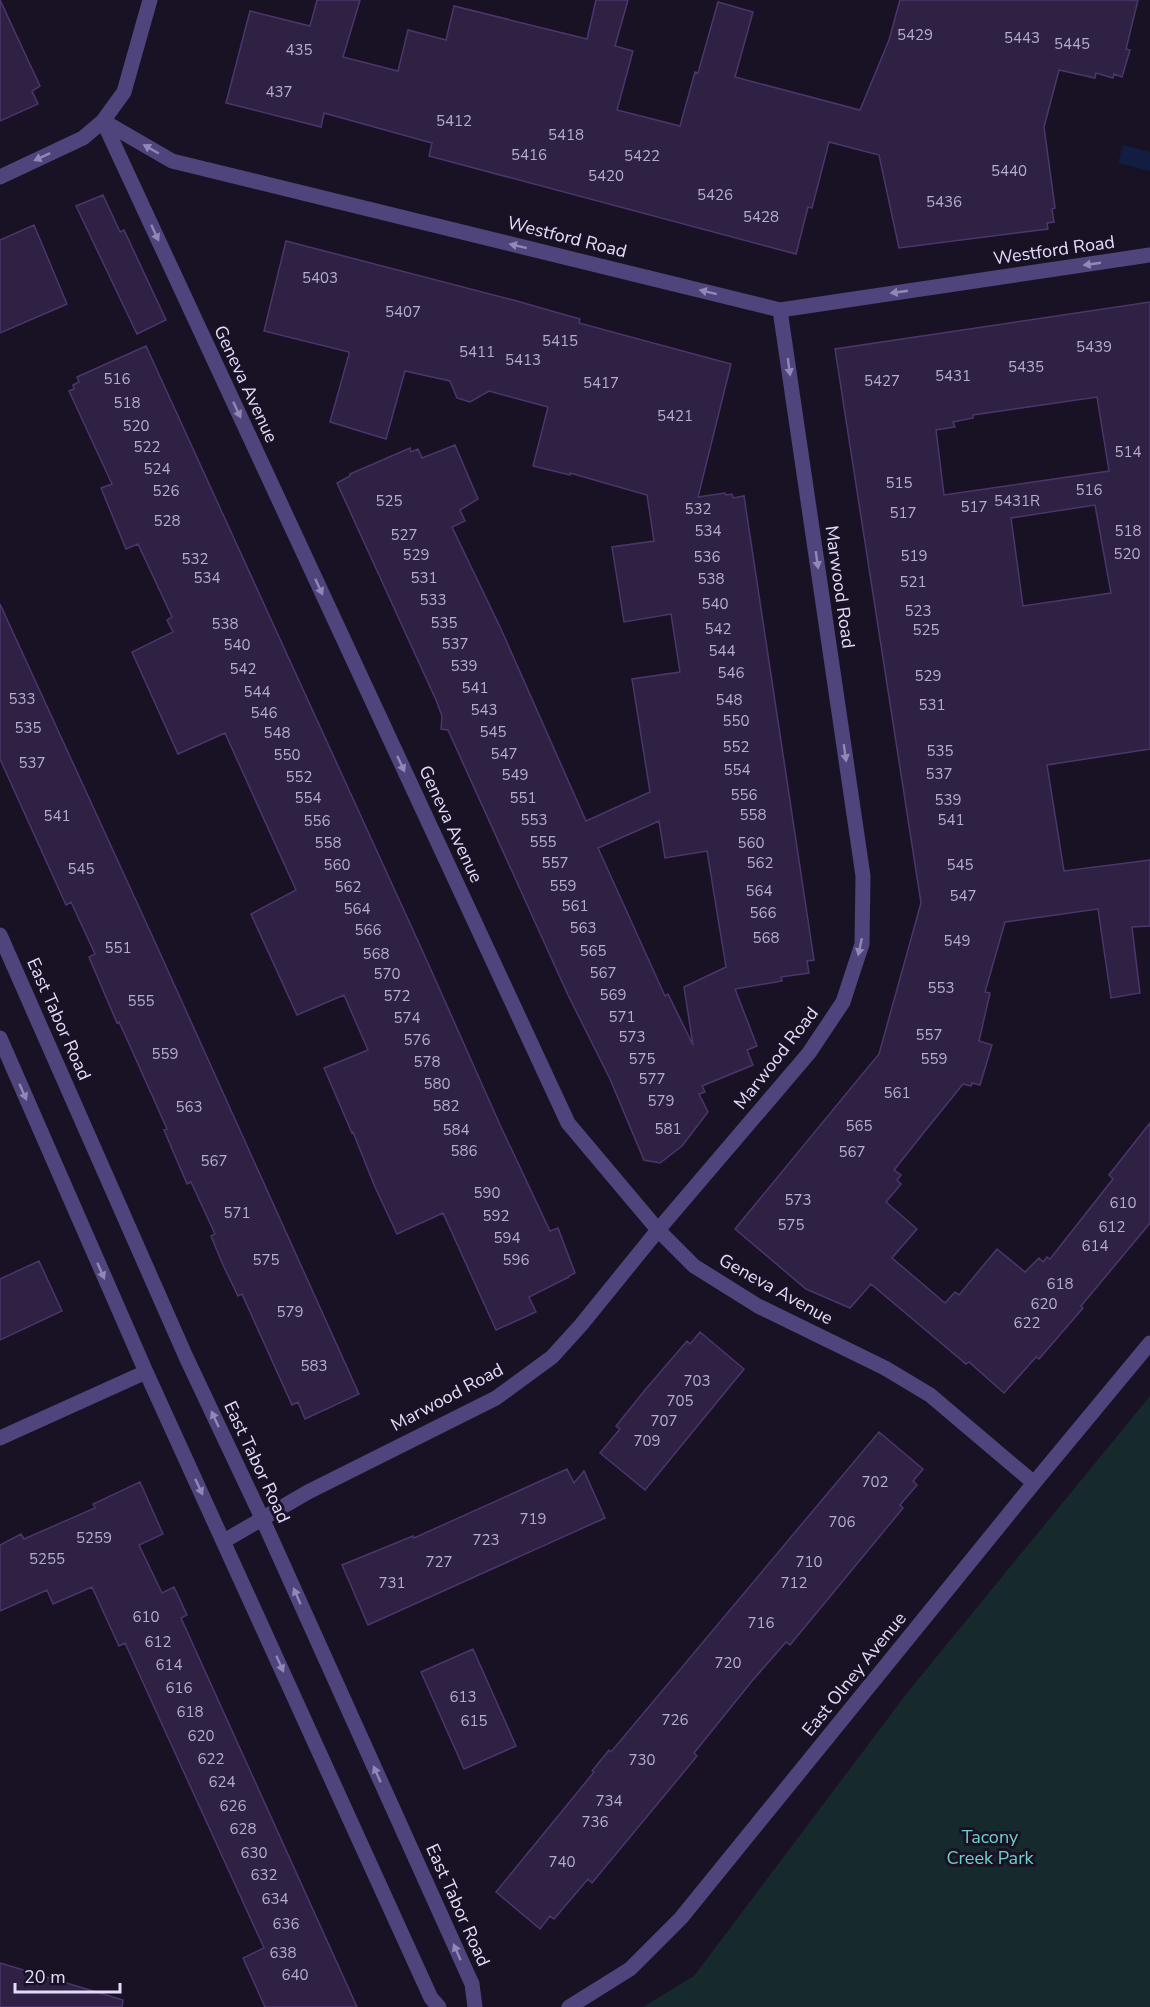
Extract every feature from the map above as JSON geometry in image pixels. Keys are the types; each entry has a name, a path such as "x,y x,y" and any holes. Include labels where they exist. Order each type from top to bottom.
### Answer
{"street":[{"path":"0,177 83,138 103,122 124,92 150,0"},
{"name":"Westford Road","path":"103,122 172,161 780,310 1150,255"},
{"name":"Geneva Avenue","path":"103,122 568,1123 658,1230 694,1266 758,1306 885,1368 930,1395 1034,1483"},
{"name":"Marwood Road","path":"224,1541 308,1492 496,1398 552,1357 809,1053 843,1002 862,944 863,876 780,310"},
{"name":"East Tabor Road","path":"0,935 186,1357 262,1518 472,1984 474,2007"},
{"path":"0,1038 146,1372 431,1998 438,2007"},
{"name":"East Olney Avenue","path":"569,2007 630,1969 681,1917 1150,1343"},
{"path":"0,1438 146,1372"}],"green space":[{"name":"Tacony Creek Park","path":"1150,1396 1150,2007 643,2007 694,1976 907,1693"}],"water":[{"path":"1123,145 1150,152 1150,171 1118,163"}],"building":[{"path":"0,0 40,86 32,91 38,104 0,121"},
{"path":"317,0 360,0 343,57 398,71 408,30 446,40 454,6 587,39 596,0 628,0 615,46 633,51 617,110 680,126 718,2 753,12 735,77 860,110 889,40 900,0 1138,0 1126,49 1130,50 1122,77 1114,74 1113,78 1096,73 1095,78 1059,70 1044,127 1055,208 1052,209 1054,222 1047,223 1048,229 899,248 879,155 829,142 812,208 808,207 796,254 429,156 432,143 324,113 321,127 226,103 250,11 310,26"},
{"path":"103,195 120,232 124,230 166,320 137,334 76,206"},
{"path":"34,225 67,304 0,333 0,240"},
{"path":"286,241 513,300 580,319 579,323 731,364 698,497 725,493 726,495 732,494 733,498 744,496 814,960 807,961 809,973 781,977 782,981 735,989 757,1046 747,1050 753,1065 702,1086 705,1092 699,1094 708,1112 682,1146 660,1163 644,1160 610,1079 568,995 448,730 441,729 442,716 436,700 337,483 350,474 410,448 411,452 418,449 422,458 455,445 478,499 460,510 465,521 452,527 501,629 586,821 650,792 632,679 680,672 671,614 624,622 612,547 654,541 647,495 570,473 570,475 533,466 548,407 489,391 470,402 457,398 450,381 405,371 386,439 330,422 349,352 264,331","holes":["659,821 665,858 707,851 726,967 684,987 693,1045 668,994 665,996 598,848"]},
{"path":"1150,302 1150,749 1047,765 1064,871 1150,860 1150,926 1132,927 1140,993 1111,998 1098,909 1005,922 985,992 990,993 979,1041 992,1045 980,1085 963,1084 925,1131 894,1170 901,1175 897,1180 901,1184 886,1202 917,1229 892,1258 945,1303 955,1292 959,1295 997,1249 1025,1272 1039,1258 1043,1262 1047,1257 1050,1259 1113,1179 1109,1175 1150,1123 1150,1223 1081,1306 1083,1308 1039,1359 1036,1357 1004,1393 871,1284 850,1308 806,1289 735,1229 879,1054 921,903 835,349","holes":["1097,397 1109,471 944,495 936,430 955,427 953,422 973,418 973,415","1095,505 1111,593 1023,606 1011,518"]},
{"path":"146,346 501,1127 550,1231 558,1228 575,1273 529,1297 536,1312 496,1330 443,1213 397,1234 375,1187 324,1068 368,1050 344,995 297,1015 251,914 296,890 225,733 178,754 132,652 173,632 167,620 172,617 138,544 126,549 101,488 112,484 69,391 74,389 73,385 79,382 77,377"},
{"path":"0,604 359,1394 305,1419 298,1402 292,1405 242,1294 238,1296 223,1265 211,1236 215,1234 191,1182 187,1184 164,1130 167,1129 89,957 95,954 71,902 66,905 0,759"},
{"path":"39,1261 62,1311 0,1340 0,1279"},
{"path":"700,1332 744,1369 645,1490 600,1453 620,1429 616,1426 645,1390 687,1341 690,1344"},
{"path":"879,1432 923,1469 913,1481 917,1485 900,1505 903,1508 790,1645 786,1642 752,1681 694,1753 697,1756 592,1883 588,1879 554,1919 550,1916 540,1929 496,1892 594,1772 592,1771 609,1750 611,1752"},
{"path":"567,1469 574,1483 584,1471 605,1518 368,1625 342,1565 413,1536 414,1538"},
{"path":"140,1482 163,1534 139,1545 162,1593 174,1587 187,1615 181,1618 357,2007 265,2007 243,1958 264,1948 125,1643 119,1646 92,1587 53,1604 47,1590 0,1611 0,1545 21,1534 24,1539 95,1508 93,1504"},
{"path":"473,1649 516,1746 464,1769 421,1672"},
{"path":"0,1963 123,2000 122,2007 0,2007"}]}
